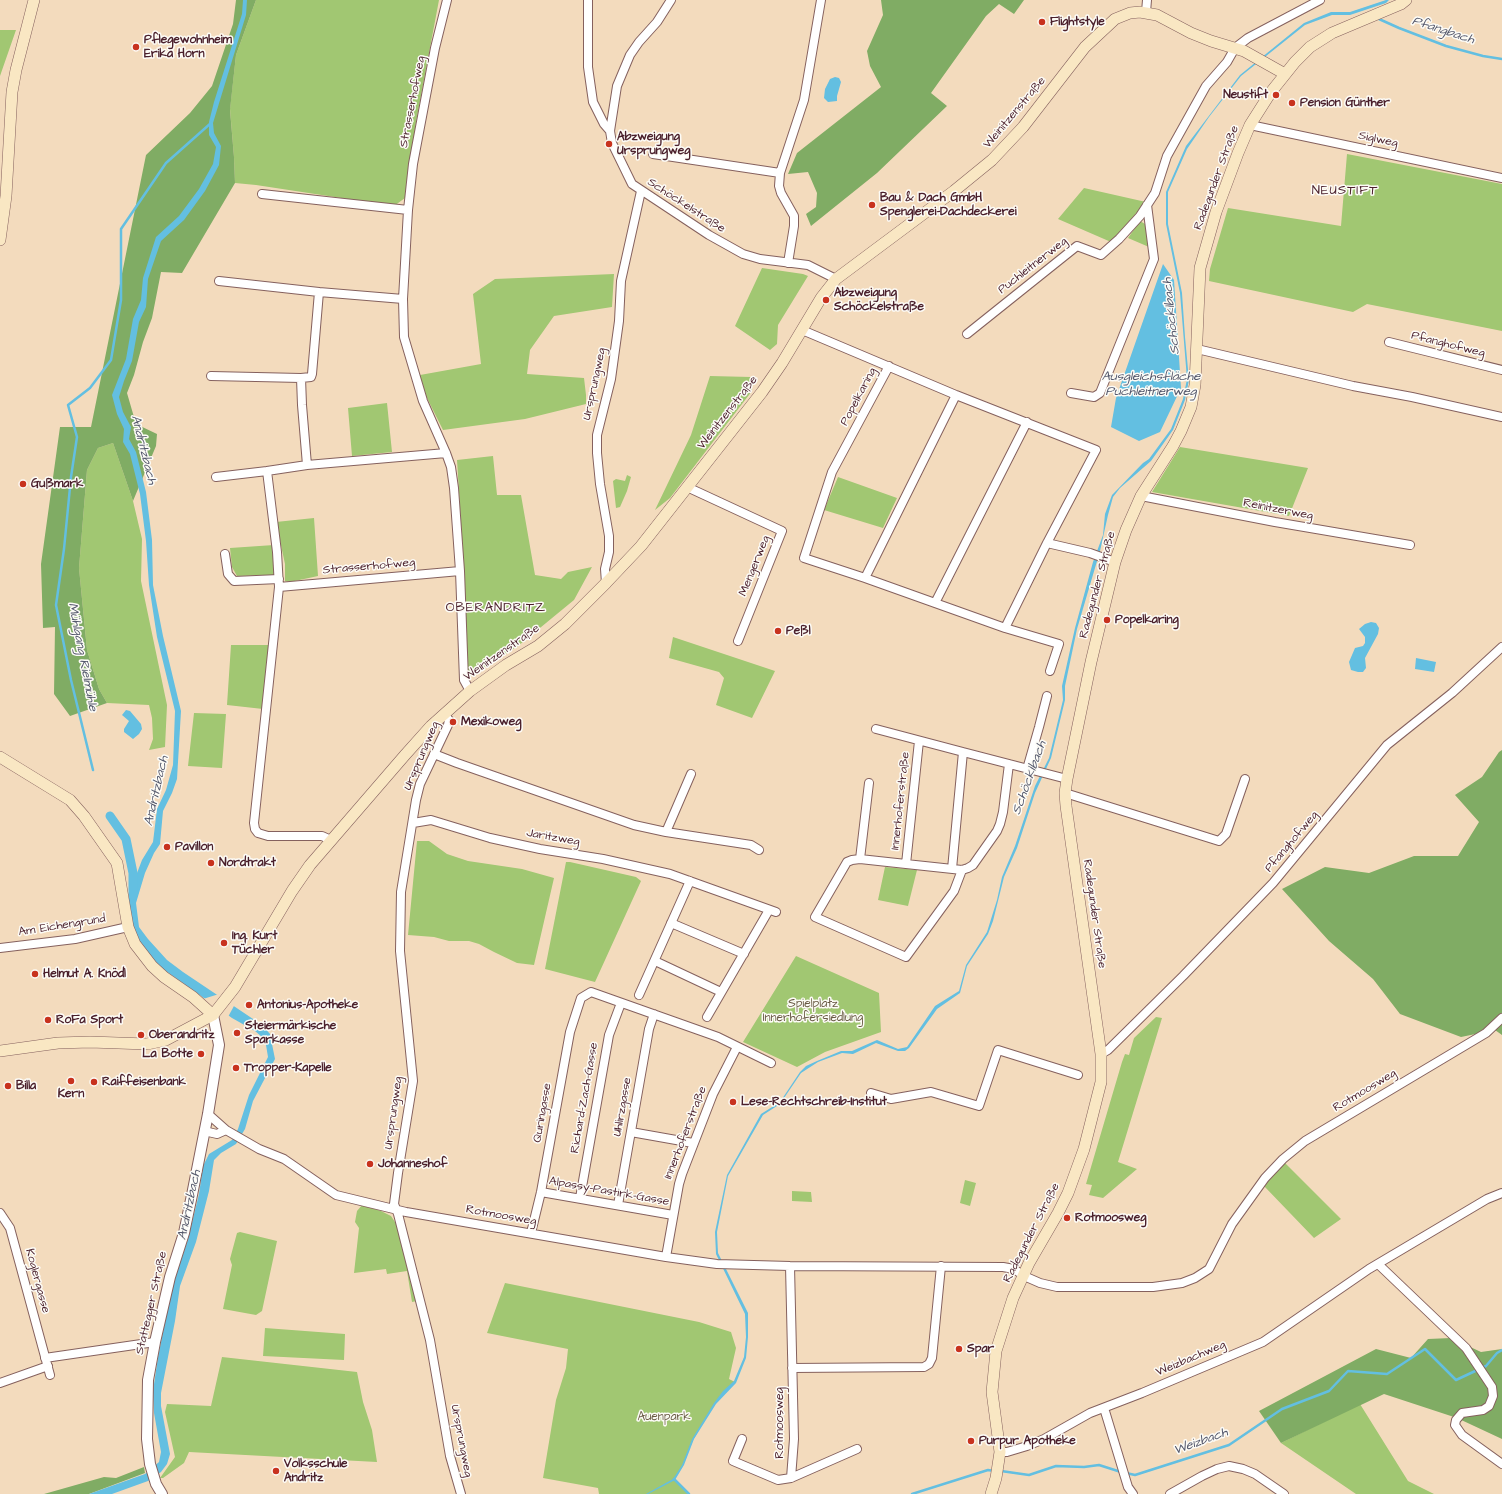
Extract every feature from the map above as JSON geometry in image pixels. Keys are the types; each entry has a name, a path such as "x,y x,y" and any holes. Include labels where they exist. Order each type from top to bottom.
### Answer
{"main road":[{"path":"0,234 8,164 12,92 16,70 34,0"},
{"name":"Radegunder Straße","path":"991,1494 1000,1458 992,1392 996,1351 1013,1298 1061,1208 1084,1149 1101,1082 1101,1054 1070,842 1065,793 1111,560 1141,496 1173,446 1187,418 1195,385 1200,268 1220,200 1250,125 1271,92 1285,74 1305,52 1319,40 1401,4 1406,0"},
{"name":"Weinitzenstraße","path":"215,1012 243,974 292,891 310,865 405,755 444,714 470,691 506,665 538,646 565,624 606,583 641,546 762,392 782,363 821,298 836,278 954,192 992,160 1023,127 1085,47 1105,27 1115,20 1130,13 1146,12 1157,15 1191,33 1254,56 1285,74"},
{"path":"0,757 70,800 84,816 117,863 128,927 135,944 152,966 164,977 215,1012 166,1040 147,1044 96,1042 58,1043 0,1051"}],"street":[{"name":"Strasserhofweg","path":"447,0 435,48 413,164 408,210 403,298 404,337 423,401 451,467 460,571 464,680 470,691"},
{"path":"588,0 588,67 593,102 604,124 610,132"},
{"name":"Schöckelstraße","path":"671,0 657,22 639,42 626,62 617,86 610,132 612,143 632,184 709,235 743,254 760,259 808,265 836,278"},
{"path":"788,263 794,226 794,216 781,193 779,186 780,173 804,100 821,0"},
{"path":"1146,12 1147,0"},
{"path":"1235,48 1248,38 1320,0"},
{"name":"Puchleitnerweg","path":"967,334 1077,246 1102,255 1119,239 1148,205 1155,193 1167,156 1206,86 1227,62 1235,48"},
{"name":"Siglweg","path":"1250,125 1502,178"},
{"path":"653,154 780,173"},
{"name":"Ursprungweg","path":"606,583 606,569 609,552 608,529 600,484 597,435 611,379 619,321 621,281 641,191"},
{"path":"262,194 408,210"},
{"path":"1071,393 1094,397 1100,394 1103,387 1154,259 1148,205"},
{"path":"219,281 319,292 403,298"},
{"path":"211,376 311,377 319,292"},
{"name":"Popelkaring","path":"802,330 956,395 1096,450 1047,543 1005,628"},
{"name":"Pfanghofweg","path":"1389,342 1502,370"},
{"path":"1197,349 1353,386 1412,397 1502,417"},
{"name":"Popelkaring","path":"889,366 832,472 804,558 1005,628 1059,644 1050,672"},
{"path":"302,378 302,405 307,465"},
{"path":"865,578 956,395"},
{"path":"935,603 1027,422"},
{"path":"216,477 307,465 446,453"},
{"path":"267,471 279,583 254,823 255,831 268,836 322,836 331,840"},
{"name":"Mengerweg","path":"687,487 782,531 738,641"},
{"name":"Reinitzerweg","path":"1141,496 1275,522 1410,545"},
{"path":"1047,543 1111,560"},
{"name":"Strasserhofweg","path":"226,554 228,574 234,581 279,583 460,571"},
{"name":"Pfanghofweg","path":"1101,1054 1108,1050 1183,976 1273,883 1387,745 1452,693 1502,647"},
{"path":"1032,770 1047,696"},
{"name":"Ursprungweg","path":"444,714 449,720 448,725 420,784 401,892 400,951 413,1081 394,1204 430,1340 450,1456 461,1494"},
{"name":"Innerhoferstraße","path":"876,729 1067,779"},
{"name":"Innerhoferstraße","path":"906,864 919,741"},
{"path":"952,869 963,752"},
{"path":"434,754 610,818 666,832 751,845 759,850"},
{"path":"869,783 860,859 848,862 815,917 906,958 954,891 962,870 972,865 997,831 1003,812 1009,764"},
{"path":"666,832 691,774"},
{"path":"1065,793 1219,841 1226,834 1245,779"},
{"name":"Jaritzweg","path":"412,825 431,820 490,838 603,858 670,874 772,911 744,954 707,1017"},
{"name":"Innerhoferstraße","path":"860,859 962,870"},
{"path":"639,995 690,881"},
{"path":"671,923 744,954"},
{"name":"Am Eichengrund","path":"0,948 75,939 128,927"},
{"path":"655,961 721,992"},
{"name":"Quringasse","path":"531,1233 541,1192 570,1032 581,998 591,992 621,1003"},
{"path":"621,1003 718,1037 771,1063"},
{"name":"Richard-Zach-Gasse","path":"580,1198 609,1035 621,1003"},
{"name":"Stattegger Straße","path":"162,1494 154,1478 150,1464 147,1439 148,1390 155,1342 170,1277 184,1233 208,1114 219,1045 215,1012"},
{"name":"Uhlirzgasse","path":"618,1205 649,1029 654,1014"},
{"name":"Rotmoosweg","path":"208,1114 229,1132 259,1149 284,1159 336,1195 396,1210 666,1257 717,1264 790,1266 1003,1267 1014,1269 1040,1284 1057,1287 1153,1287 1182,1283 1196,1278 1209,1269 1232,1224 1265,1178 1283,1159 1305,1141 1486,1033 1502,1018"},
{"name":"Innerhoferstraße","path":"666,1257 679,1184 693,1143 715,1088 737,1046"},
{"path":"871,1093 891,1099 931,1092 979,1106 998,1050 1078,1075"},
{"path":"204,1131 217,1134 229,1132"},
{"path":"631,1132 693,1143"},
{"name":"Alpassy-Pastirk-Gasse","path":"541,1192 673,1215"},
{"name":"Weizbachweg","path":"1000,1458 1008,1452 1044,1439 1090,1413 1263,1342 1378,1264 1487,1199 1502,1193"},
{"name":"Koglergasse","path":"0,1213 10,1228 50,1374"},
{"path":"1378,1264 1453,1335 1478,1363 1492,1387 1493,1396 1489,1406 1483,1410 1462,1413 1456,1420 1455,1425 1462,1435 1502,1464"},
{"name":"Rotmoosweg","path":"790,1266 794,1439 791,1478"},
{"path":"792,1368 924,1367 929,1364 932,1358 941,1266"},
{"path":"0,1383 46,1362 155,1342"},
{"path":"1104,1408 1128,1487 1133,1494"},
{"name":"Rotmoosweg","path":"742,1439 733,1461 778,1480 791,1478 857,1449"},
{"path":"1170,1494 1202,1476 1217,1469 1229,1466 1243,1469 1255,1474 1284,1494"}],"green space":[{"path":"236,0 256,0 236,55 230,110 235,183 182,273 161,272 152,318 127,393 136,424 157,434 156,446 133,501 113,443 98,448 87,470 79,568 87,650 99,689 107,703 70,716 54,694 55,627 43,628 41,564 60,427 91,427 146,155 190,113 212,86 233,24"},
{"path":"256,0 439,0 416,122 405,198 394,206 235,183 230,109 236,55"},
{"path":"881,0 1024,0 1014,14 999,4 986,16 931,93 947,106 877,173 811,226 806,214 816,207 817,193 808,172 788,174 797,153 881,87 870,66 867,51 883,15"},
{"path":"0,30 16,30 0,76"},
{"path":"1347,154 1502,184 1502,331 1367,304 1353,312 1209,281 1210,269 1228,208 1341,226"},
{"path":"1084,188 1146,202 1111,242 1058,219"},
{"path":"1140,221 1145,224 1149,247 1128,238"},
{"path":"762,268 808,276 778,325 777,344 770,350 735,326"},
{"path":"614,274 612,307 554,316 530,350 527,374 584,378 586,404 525,419 443,430 426,396 420,375 481,364 473,294 495,279"},
{"path":"710,376 751,377 752,391 670,498 655,510 691,435"},
{"path":"387,403 392,452 352,456 348,408"},
{"path":"113,443 133,501 142,539 141,581 167,705 165,747 149,750 153,739 152,718 149,705 107,703 99,689 87,650 79,568 87,470 98,448"},
{"path":"1180,447 1308,468 1289,516 1152,492"},
{"path":"493,456 497,495 521,495 535,575 561,579 568,572 592,567 574,600 518,646 467,678 464,572 457,460"},
{"path":"627,475 631,477 627,491 620,507 616,508 613,481 616,479 625,481"},
{"path":"838,477 897,498 883,528 824,510"},
{"path":"314,518 318,576 290,582 285,581 285,564 276,522"},
{"path":"274,545 275,575 237,576 232,567 230,548"},
{"path":"673,637 775,671 752,718 716,705 724,678 719,672 669,658"},
{"path":"231,645 269,645 263,709 227,705"},
{"path":"194,713 226,714 222,768 188,766"},
{"path":"1502,750 1502,1035 1495,1030 1461,1037 1400,1014 1373,979 1329,941 1282,889 1325,867 1369,873 1414,856 1458,856 1479,822 1455,795 1482,777 1499,752"},
{"path":"417,841 429,841 447,854 468,861 522,869 554,878 534,965 517,963 479,944 469,941 449,941 434,937 408,935"},
{"path":"566,862 636,877 641,881 595,982 545,969"},
{"path":"885,867 917,870 908,906 878,900"},
{"name":"Spielplatz Innerhofersiedlung","path":"796,956 879,993 881,1032 825,1052 797,1067 743,1042"},
{"path":"1156,1017 1162,1018 1118,1162 1137,1169 1103,1198 1089,1195 1092,1185 1086,1184 1125,1054 1129,1055 1134,1038"},
{"path":"1284,1162 1341,1219 1314,1238 1264,1186"},
{"path":"965,1180 976,1183 970,1206 960,1203"},
{"path":"792,1191 811,1192 812,1202 792,1201"},
{"path":"362,1205 391,1216 397,1225 417,1301 412,1302 407,1271 387,1274 386,1269 354,1273 359,1228 355,1222 357,1211"},
{"path":"240,1232 277,1241 262,1311 256,1315 223,1309 232,1265 230,1259 237,1233"},
{"name":"Auenpark","path":"505,1283 699,1322 731,1332 736,1348 729,1379 735,1382 715,1403 693,1440 683,1465 674,1479 689,1494 599,1494 598,1488 543,1478 556,1400 566,1368 568,1349 487,1333"},
{"path":"265,1328 345,1334 344,1360 263,1356"},
{"path":"1451,1338 1481,1352 1502,1349 1502,1439 1457,1418 1384,1394 1281,1443 1259,1411 1376,1349 1411,1358 1428,1339"},
{"path":"222,1357 357,1372 363,1402 372,1430 377,1462 189,1452 184,1463 163,1478 160,1478 175,1457 165,1412 167,1404 211,1406"},
{"path":"1360,1404 1408,1481 1434,1494 1356,1494 1281,1443"},
{"path":"144,1467 145,1473 89,1494 44,1494 104,1477 116,1478"}],"water":[{"path":"243,0 247,0 246,15 213,123 214,133 221,146 219,165 205,191 184,220 161,241 148,279 146,307 139,322 132,361 119,397 123,412 131,427 129,439 136,452 146,492 152,540 153,585 163,636 181,711 177,779 163,811 160,844 145,873 136,903 139,927 167,960 262,1025 270,1034 275,1059 253,1101 245,1129 236,1144 221,1153 214,1160 209,1191 196,1242 180,1286 161,1393 161,1406 170,1454 167,1464 161,1472 148,1481 112,1494 89,1494 145,1474 159,1462 161,1452 154,1413 153,1391 158,1357 172,1288 188,1239 199,1194 203,1166 209,1154 232,1140 238,1129 249,1095 268,1057 266,1045 262,1037 255,1031 232,1018 151,959 139,942 132,925 128,905 129,894 142,860 153,842 157,809 166,790 173,765 175,711 157,637 149,585 146,541 140,494 130,454 123,442 124,429 117,414 112,395 126,359 133,319 141,300 143,278 156,237 179,216 199,189 213,164 216,147 209,135 209,122 242,14"},
{"name":"Schöcklbach","path":"1389,0 1386,3 1350,15 1332,15 1305,25 1241,76 1209,117 1187,149 1168,192 1168,224 1182,293 1189,380 1185,400 1173,430 1151,461 1120,488 1113,497 1100,551 1077,629 1065,686 1065,700 1051,758 1035,793 1017,848 1004,877 993,921 988,934 967,966 960,993 937,1009 909,1048 905,1051 898,1051 876,1043 853,1054 842,1053 818,1062 801,1073 780,1104 763,1115 728,1176 717,1232 718,1253 748,1313 746,1358 736,1383 716,1404 694,1439 684,1465 675,1480 646,1494 673,1479 682,1465 692,1439 714,1403 723,1391 734,1381 744,1357 746,1337 745,1314 716,1254 715,1232 727,1175 761,1114 780,1102 800,1072 806,1066 841,1051 852,1051 877,1040 898,1049 907,1047 935,1006 959,991 966,965 987,932 997,900 1002,877 1015,846 1035,786 1049,758 1063,700 1062,686 1075,628 1093,562 1103,535 1105,514 1112,495 1143,463 1149,459 1171,429 1183,399 1187,379 1180,293 1166,224 1166,192 1186,146 1240,75 1304,23 1331,12 1350,12"},
{"path":"835,77 839,78 841,82 837,101 828,102 824,98 825,89 830,79"},
{"name":"Ausgleichsfläche Puchleitnerweg","path":"1163,264 1174,280 1181,388 1160,432 1139,441 1111,427 1116,398"},
{"path":"1371,622 1376,623 1379,628 1378,634 1365,658 1366,668 1363,672 1351,670 1349,662 1355,648 1363,646 1365,643 1365,637 1359,629 1365,624"},
{"path":"1416,658 1436,662 1434,672 1415,669"},
{"path":"126,710 130,711 141,724 142,729 133,739 124,732 124,729 129,721 122,715"}],"pier":[{"path":"219,994 235,1004 228,1017 203,999"}],"waterway":[{"name":"Pfangbach","path":"1379,19 1446,46 1483,56 1502,59"},
{"name":"Mühlgang Rielmühle","path":"93,770 71,680 56,605 77,437 68,405 90,388 111,360 121,300 121,229 166,163 211,123"},
{"name":"Mühlgang Rielmühle","path":"110,816 126,839 133,873 133,895"},
{"name":"Weizbach","path":"1126,1473 1135,1475 1229,1445 1282,1409 1329,1391 1348,1371 1387,1374 1425,1349 1456,1380 1486,1366 1497,1353 1502,1350"},
{"name":"Weizbach","path":"1001,1471 1029,1475 1056,1466 1084,1467 1099,1465 1121,1472"},
{"name":"Weizbach","path":"912,1494 988,1470 994,1471"},
{"name":"Weizbach","path":"674,1479 689,1494"}],"place":[{"name":"Flightstyle","path":"1042,22"},
{"name":"Pflegewohnheim Erika Horn","path":"136,47"},
{"name":"Neustift","path":"1276,95"},
{"name":"Pension Günther","path":"1292,103"},
{"name":"Abzweigung Ursprungweg","path":"609,144"},
{"name":"Bau & Dach GmbH Spenglerei-Dachdeckerei","path":"872,205"},
{"name":"Abzweigung Schöckelstraße","path":"826,300"},
{"name":"Gußmark","path":"23,484"},
{"name":"Popelkaring","path":"1107,620"},
{"name":"Peßl","path":"778,631"},
{"name":"Mexikoweg","path":"453,722"},
{"name":"Pavillon","path":"167,847"},
{"name":"Nordtrakt","path":"211,863"},
{"name":"Ing. Kurt Tüchler","path":"224,943"},
{"name":"Helmut A. Knödl","path":"35,974"},
{"name":"Antonius-Apotheke","path":"249,1005"},
{"name":"RoFa Sport","path":"48,1020"},
{"name":"Steiermärkische Sparkasse","path":"237,1033"},
{"name":"Oberandritz","path":"141,1035"},
{"name":"La Botte","path":"201,1054"},
{"name":"Tropper-Kapelle","path":"236,1068"},
{"name":"Kern","path":"71,1081"},
{"name":"Raiffeisenbank","path":"94,1082"},
{"name":"Billa","path":"8,1086"},
{"name":"Lese-Rechtschreib-Institut","path":"733,1102"},
{"name":"Johanneshof","path":"370,1164"},
{"name":"Rotmoosweg","path":"1067,1218"},
{"name":"Spar","path":"959,1349"},
{"name":"Purpur Apotheke","path":"971,1441"},
{"name":"Volksschule Andritz","path":"276,1471"}],"district":[{"name":"NEUSTIFT","path":"1345,191"},
{"name":"OBERANDRITZ","path":"496,608"}],"water label":[{"name":"Andritzbach","path":"143,450"},
{"name":"Andritzbach","path":"157,791"},
{"name":"Andritzbach","path":"190,1205"}]}
